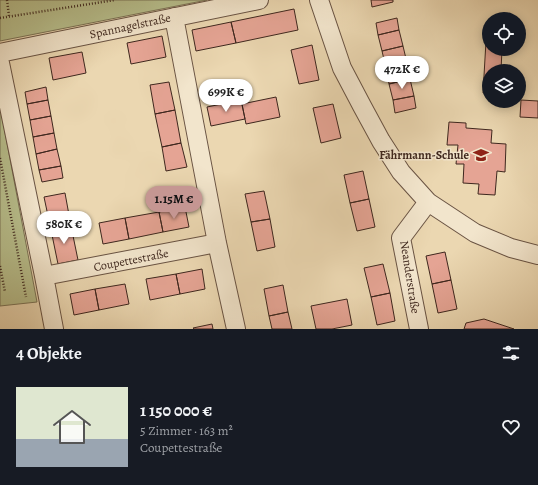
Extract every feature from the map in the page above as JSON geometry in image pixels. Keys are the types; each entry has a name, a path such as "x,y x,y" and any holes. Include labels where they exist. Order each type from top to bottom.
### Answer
{"street":[{"name":"Spannagelstraße","path":"0,53 259,0"},
{"path":"319,0 342,68 381,141 401,172 428,202 475,233 511,248 538,255"},
{"path":"174,17 217,243 236,329"},
{"path":"0,63 54,329"},
{"name":"Neanderstraße","path":"419,329 401,238 428,202"},
{"name":"Coupettestraße","path":"44,276 217,243"}],"path":[{"path":"7,0 10,16"},
{"path":"0,18 115,0"},
{"path":"0,158 26,297"},
{"path":"0,266 5,292"}],"green space":[{"path":"0,0 207,0 0,41"},
{"path":"0,106 37,302 0,306"}],"building":[{"path":"371,0 393,0 393,2 372,7"},
{"path":"294,9 298,30 236,43 231,22"},
{"path":"397,18 399,30 378,35 376,23"},
{"path":"231,22 236,43 196,51 192,30"},
{"path":"399,30 403,46 382,51 378,35"},
{"path":"162,36 166,57 131,64 127,43"},
{"path":"312,45 319,80 299,84 291,50"},
{"path":"403,46 407,63 386,68 382,51"},
{"path":"82,52 86,73 53,80 49,58"},
{"path":"485,56 502,56 501,64 485,64"},
{"path":"407,63 410,79 389,84 386,68"},
{"path":"410,79 414,96 393,100 389,84"},
{"path":"169,82 175,110 155,114 150,85"},
{"path":"46,87 48,100 27,104 25,92"},
{"path":"414,96 416,108 395,113 393,100"},
{"path":"276,97 280,117 246,124 242,104"},
{"path":"48,100 51,116 30,120 27,104"},
{"path":"241,100 245,119 211,126 207,107"},
{"path":"526,100 538,101 538,118 520,117 521,108 526,108"},
{"path":"333,104 341,138 321,143 313,108"},
{"path":"175,110 181,143 162,147 155,114"},
{"path":"51,116 54,133 33,137 30,120"},
{"name":"Fährmann-Schule","path":"449,122 466,123 466,128 492,130 491,143 506,144 505,172 497,171 495,195 478,194 479,184 463,183 464,164 456,164 458,145 447,145"},
{"path":"54,133 57,149 36,154 33,137"},
{"path":"181,143 187,167 166,171 162,147"},
{"path":"57,149 61,166 39,170 36,154"},
{"path":"61,166 63,178 42,182 39,170"},
{"path":"363,171 369,199 350,203 344,175"},
{"path":"264,191 270,219 251,222 245,194"},
{"path":"65,193 71,226 51,230 44,197"},
{"path":"369,199 375,227 357,231 350,203"},
{"path":"185,207 189,227 163,232 159,212"},
{"path":"159,212 163,232 129,239 125,218"},
{"path":"125,218 129,239 103,244 99,223"},
{"path":"270,219 275,247 257,251 251,222"},
{"path":"71,226 78,260 58,264 51,230"},
{"path":"445,252 451,280 432,284 426,256"},
{"path":"383,264 390,293 371,297 364,268"},
{"path":"202,269 205,289 180,294 176,274"},
{"path":"176,274 180,294 150,300 146,279"},
{"path":"451,280 457,309 438,313 432,284"},
{"path":"125,284 129,304 99,310 95,289"},
{"path":"283,285 288,312 269,316 264,289"},
{"path":"95,289 99,310 74,315 70,294"},
{"path":"390,293 395,321 377,325 371,297"},
{"path":"347,299 352,325 332,329 316,329 311,306"},
{"path":"288,312 292,329 272,329 269,316"},
{"path":"484,319 514,329 464,329 466,323"},
{"path":"212,324 213,329 193,328"}],"place":[{"name":"Fährmann-Schule","path":"481,155"}]}
